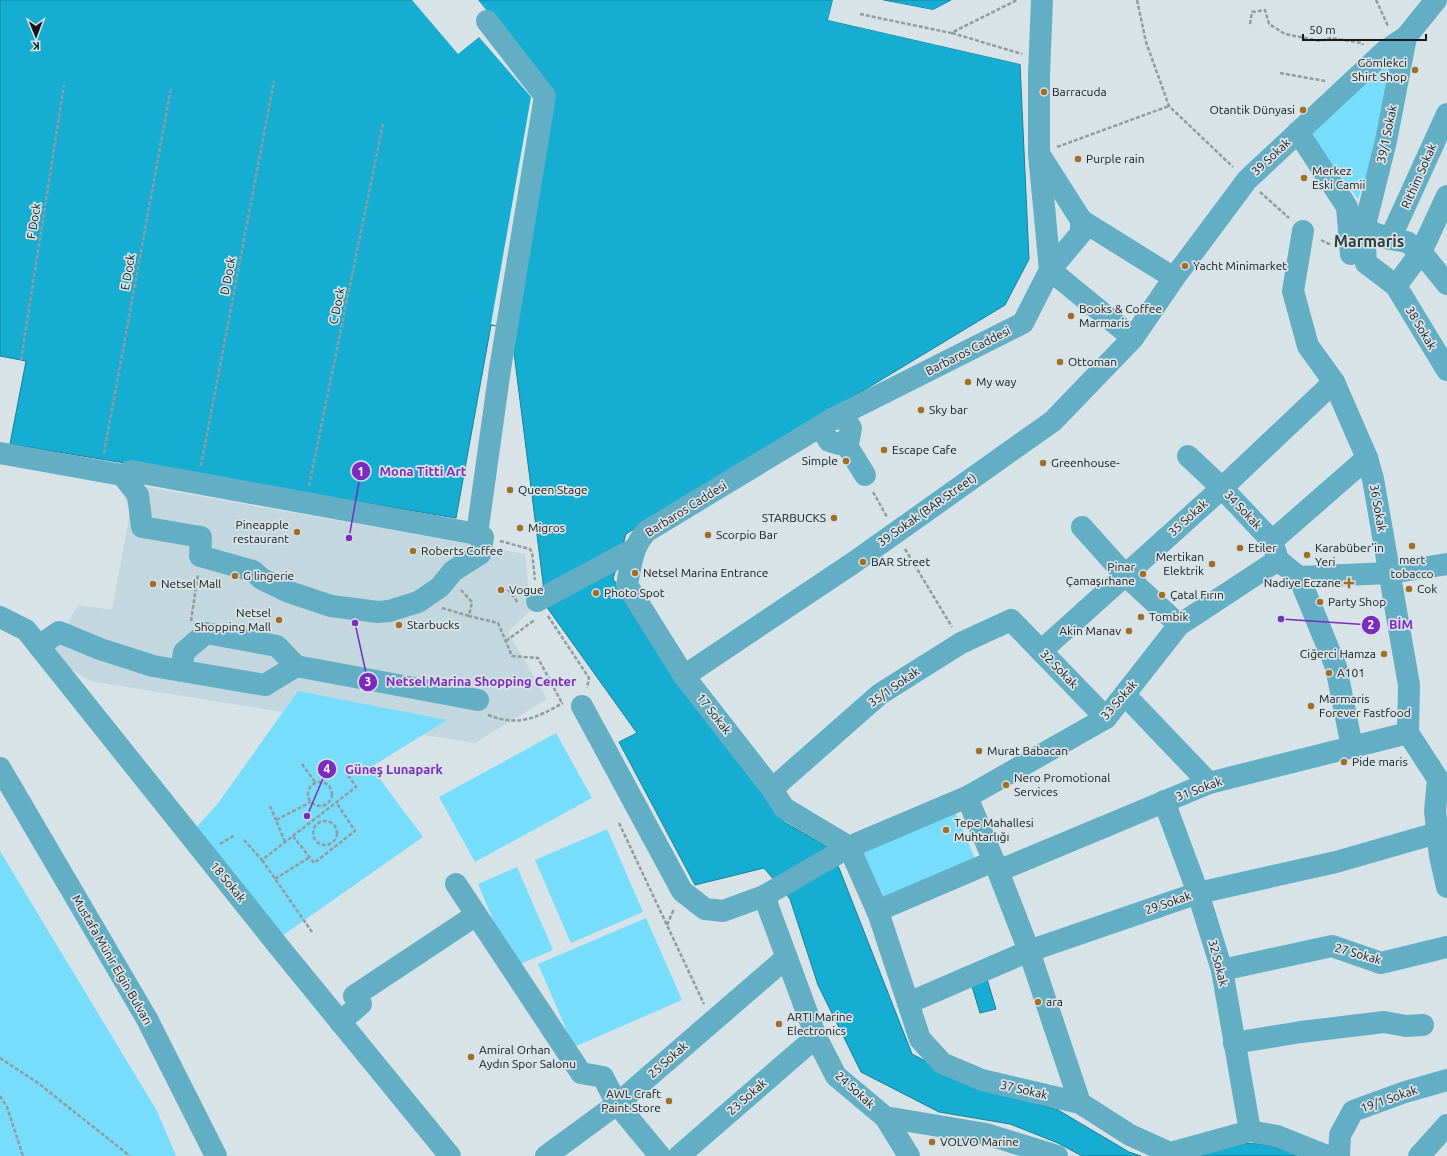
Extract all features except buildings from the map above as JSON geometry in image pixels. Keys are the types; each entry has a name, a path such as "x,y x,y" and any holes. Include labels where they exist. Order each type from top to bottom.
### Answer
{"street":[{"path":"1042,0 1039,154 1050,270 1133,338"},
{"name":"39 Sokak","path":"1133,338 1174,278 1246,180 1374,60 1399,42 1436,0"},
{"path":"0,454 122,475 131,471 138,472 477,534 500,369 545,96 487,21"},
{"name":"39/1 Sokak","path":"1396,286 1366,263 1364,229 1386,141 1399,42"},
{"name":"Rithim Sokak","path":"1390,239 1447,114"},
{"path":"1298,132 1348,207 1351,255"},
{"path":"1039,154 1081,220 1174,278"},
{"path":"1396,286 1421,252 1447,196"},
{"name":"Barbaros Caddesi","path":"634,549 639,539 647,531 830,421 1023,323 1050,270 1081,233 1081,220"},
{"path":"1364,229 1390,239 1407,242 1421,252 1447,284"},
{"name":"36 Sokak","path":"1303,231 1293,290 1308,346 1334,382 1368,458 1390,573 1409,685 1408,733"},
{"name":"38 Sokak","path":"1396,286 1447,370"},
{"name":"39 Sokak (BAR Street)","path":"684,676 895,533 1053,421 1133,338"},
{"name":"35 Sokak","path":"1041,651 1222,488 1334,382"},
{"path":"830,421 846,420 851,428 850,439 844,441 865,475"},
{"name":"34 Sokak","path":"1188,456 1222,488 1299,577 1336,667 1352,747"},
{"name":"33 Sokak","path":"571,703 682,891 705,909 723,911 768,894 844,851 967,797 1106,718 1179,625 1275,551 1368,458"},
{"path":"122,475 138,495 142,527 201,537 200,556 253,571 262,579 289,592 331,606 378,612 389,611 418,602 440,587 453,571 480,554 489,538"},
{"path":"1082,527 1125,575 1179,625"},
{"path":"529,607 634,549"},
{"name":"17 Sokak","path":"634,549 627,585 684,676 772,789 784,808 844,851"},
{"path":"1299,577 1390,573 1447,564"},
{"name":"18 Sokak","path":"0,617 26,630 340,1022 450,1156"},
{"name":"35/1 Sokak","path":"772,789 880,694 961,643 1011,620"},
{"name":"32 Sokak","path":"1011,620 1106,718"},
{"path":"39,646 59,632 100,649 153,666 266,685 296,666"},
{"path":"181,671 184,652 206,633 277,646 296,666 478,700"},
{"path":"1125,695 1209,783"},
{"path":"1408,733 1443,777 1435,811 1440,856 1447,887"},
{"name":"31 Sokak","path":"878,911 1164,802 1209,783 1408,733"},
{"name":"Mustafa Münir Elgin Bulvarı","path":"0,768 147,1019 216,1156"},
{"path":"967,797 1029,951 1080,1103"},
{"name":"32 Sokak","path":"1164,802 1198,893 1222,970 1250,1131"},
{"name":"29 Sokak","path":"908,1003 1029,951 1198,893 1336,862 1437,833"},
{"name":"37 Sokak","path":"844,851 878,911 920,1040 942,1063 982,1080 1080,1103 1130,1135 1170,1152 1250,1131 1277,1136 1326,1156"},
{"path":"456,884 581,1073 603,1077 617,1104 660,1156"},
{"name":"24 Sokak","path":"768,894 786,958 816,1037 836,1076 885,1116 986,1134 1057,1156"},
{"path":"340,1022 361,1004 354,996 476,915"},
{"name":"27 Sokak","path":"1222,970 1332,946 1381,963 1447,947"},
{"name":"25 Sokak","path":"546,1156 617,1104 786,958"},
{"path":"1234,1043 1301,1032 1384,1022 1406,1026 1423,1025"},
{"name":"23 Sokak","path":"678,1156 816,1037"},
{"name":"19/1 Sokak","path":"1339,1156 1340,1135 1353,1111 1405,1092 1447,1080"},
{"path":"885,1116 909,1156"},
{"path":"1419,1156 1447,1125"}],"path":[{"path":"951,33 1017,0"},
{"path":"1137,0 1146,42 1169,106 1246,180 1303,231 1351,255"},
{"path":"1376,0 1399,42"},
{"path":"1250,24 1252,12 1265,10 1270,24 1285,34 1320,41 1331,38 1362,43 1374,60"},
{"path":"860,14 951,33 1040,60"},
{"path":"1280,73 1347,86"},
{"name":"D Dock","path":"200,467 274,81"},
{"name":"F Dock","path":"22,360 64,85"},
{"name":"E Dock","path":"103,459 171,88"},
{"path":"1039,154 1169,106"},
{"name":"C Dock","path":"308,493 383,124"},
{"path":"865,475 895,533 961,643"},
{"path":"489,538 530,549 532,552 529,607 533,621 506,641"},
{"path":"188,649 200,556"},
{"path":"448,576 472,602 469,616 498,623 512,656 538,658 571,703"},
{"path":"478,700 483,713 499,719 529,720 571,703 589,678 529,607 508,589"},
{"path":"302,764 315,782"},
{"path":"262,860 356,787 346,772"},
{"path":"319,781 327,783 332,790 332,798 326,805 318,806 311,802 308,791 315,782 319,781"},
{"path":"276,820 311,802"},
{"path":"293,836 314,863 355,831 336,802"},
{"path":"326,805 329,808"},
{"path":"270,806 285,842"},
{"path":"313,820 317,824"},
{"path":"324,820 332,822 335,826 337,834 332,842 323,845 316,841 313,834 317,824 324,820"},
{"path":"619,823 707,1011"},
{"path":"244,840 262,860 312,932"},
{"path":"332,842 335,846"},
{"path":"275,879 310,857"},
{"path":"0,1058 38,1083 130,1156"},
{"path":"0,1096 7,1107 23,1156"}],"shaded area":[{"path":"0,0 833,0 828,20 1020,64 1029,259 1005,305 626,534 613,579 696,695 704,692 784,822 826,846 839,868 912,1054 970,1084 1058,1110 1129,1152 1141,1156 1082,1156 1058,1143 1010,1124 939,1112 861,1072 818,985 790,899 764,868 695,885 619,742 637,733 546,606 511,329 491,325 456,518 10,444 26,361 0,356"},
{"path":"883,0 951,0 933,10"},
{"path":"1379,60 1394,65 1380,135 1358,199 1306,130"},
{"path":"119,482 525,554 531,610 508,632 547,699 475,743 90,681 49,655 78,605 112,610 130,512"},
{"path":"298,691 447,720 371,767 423,837 279,938 194,830 219,802"},
{"path":"556,733 592,798 475,862 439,797"},
{"path":"952,805 977,863 884,902 859,844"},
{"path":"607,829 643,912 571,943 535,860"},
{"path":"0,851 157,1111 176,1156 0,1156"},
{"path":"517,867 553,950 513,967 478,884"},
{"path":"646,918 682,1000 574,1047 538,964"},
{"path":"987,979 996,1009 980,1013 971,983"},
{"path":"1227,1143 1264,1144 1302,1156 1198,1156"}],"pier":[{"path":"412,0 478,0 552,90 511,329 491,324 531,97 479,37 458,54"},
{"path":"833,0 835,0 831,19 1020,62 1020,64 828,20"},
{"path":"881,0 933,10 953,0 933,12 882,2"}],"place":[{"name":"Gömlekci Shirt Shop","path":"1415,70"},
{"name":"Barracuda","path":"1044,92"},
{"name":"Otantik Dünyasi","path":"1303,110"},
{"name":"Purple rain","path":"1078,159"},
{"name":"Merkez Eski Camii","path":"1304,178"},
{"name":"Yacht Minimarket","path":"1185,266"},
{"name":"Books & Coffee Marmaris","path":"1071,316"},
{"name":"Ottoman","path":"1060,362"},
{"name":"My way","path":"968,382"},
{"name":"Sky bar","path":"921,410"},
{"name":"Escape Cafe","path":"884,450"},
{"name":"Simple","path":"846,461"},
{"name":"Greenhouse-","path":"1043,463"},
{"name":"Queen Stage","path":"510,490"},
{"name":"STARBUCKS","path":"834,518"},
{"name":"Migros","path":"520,528"},
{"name":"Pineapple restaurant","path":"297,532"},
{"name":"Scorpio Bar","path":"708,535"},
{"name":"Mona Titti Art","path":"349,538"},
{"name":"mert tobacco","path":"1412,546"},
{"name":"Etiler","path":"1240,548"},
{"name":"Roberts Coffee","path":"413,551"},
{"name":"Karabüber'in Yeri","path":"1307,555"},
{"name":"BAR Street","path":"863,562"},
{"name":"Mertikan Elektrik","path":"1212,564"},
{"name":"Netsel Marina Entrance","path":"635,573"},
{"name":"Pinar Çamaşırhane","path":"1143,574"},
{"name":"G lingerie","path":"235,576"},
{"name":"Nadiye Eczane","path":"1349,583"},
{"name":"Netsel Mall","path":"153,584"},
{"name":"Cok","path":"1409,589"},
{"name":"Vogue","path":"501,590"},
{"name":"Photo Spot","path":"596,593"},
{"name":"Çatal Fırın","path":"1162,595"},
{"name":"Party Shop","path":"1320,602"},
{"name":"Tombik","path":"1141,617"},
{"name":"BİM","path":"1281,619"},
{"name":"Netsel Shopping Mall","path":"279,620"},
{"name":"Netsel Marina Shopping Center","path":"355,623"},
{"name":"Starbucks","path":"399,625"},
{"name":"Akin Manav","path":"1129,631"},
{"name":"Ciğerci Hamza","path":"1384,654"},
{"name":"A101","path":"1329,673"},
{"name":"Marmaris Forever Fastfood","path":"1311,706"},
{"name":"Murat Babacan","path":"979,751"},
{"name":"Pide maris","path":"1344,762"},
{"name":"Nero Promotional Services","path":"1006,785"},
{"name":"Güneş Lunapark","path":"307,816"},
{"name":"Tepe Mahallesi Muhtarlığı","path":"946,830"},
{"name":"ara","path":"1038,1002"},
{"name":"ARTI Marine Electronics","path":"779,1024"},
{"name":"Amiral Orhan Aydın Spor Salonu","path":"471,1057"},
{"name":"AWL Craft Paint Store","path":"669,1101"},
{"name":"VOLVO Marine","path":"932,1142"}],"district":[{"name":"Marmaris","path":"1369,241"}]}
